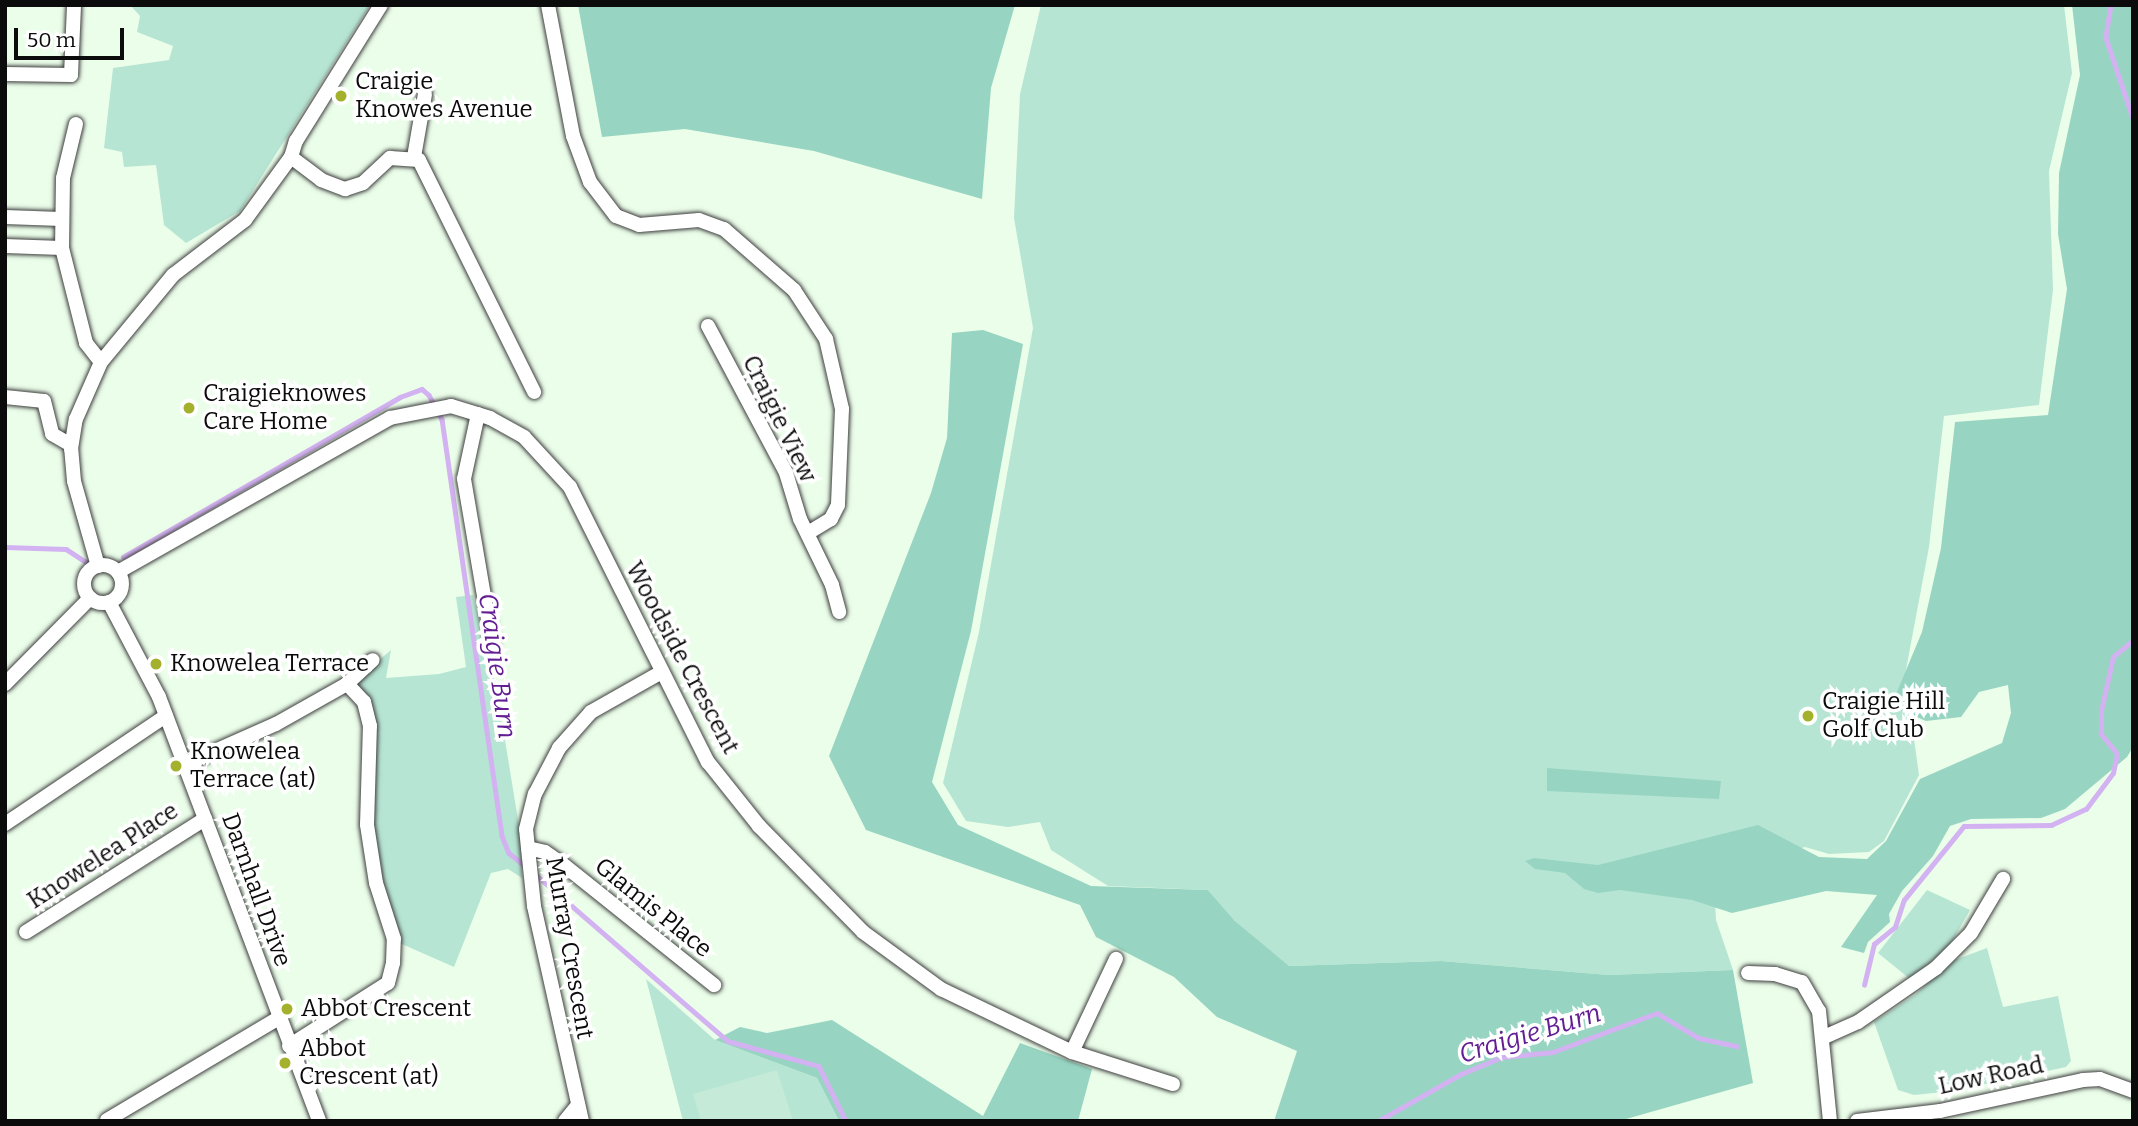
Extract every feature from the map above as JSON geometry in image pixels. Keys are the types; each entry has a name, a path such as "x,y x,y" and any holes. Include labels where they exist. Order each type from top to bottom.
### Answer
{"street":[{"path":"5,74 71,75 74,5"},
{"path":"98,566 74,481 71,446 76,419 102,362 173,275 246,220 291,157 296,141 381,5"},
{"name":"Craigie View","path":"548,5 573,136 590,182 616,216 639,225 699,220 724,229 794,290 826,339 842,409 838,505 831,519 808,533"},
{"path":"414,157 425,94"},
{"path":"76,124 63,178 62,248 86,343 102,362"},
{"path":"291,157 321,180 345,188 363,183 390,158 414,157 423,166 534,392"},
{"path":"5,217 61,219"},
{"path":"5,246 62,248"},
{"name":"Craigie View","path":"708,326 786,473 808,533 832,585 839,612"},
{"path":"5,397 44,401 52,434 71,446"},
{"name":"Woodside Crescent","path":"118,572 370,427 422,409 440,407 478,414 524,437 570,486 660,673 708,762 759,826 863,932 941,989 1072,1052 1174,1084"},
{"path":"478,414 464,479 492,643"},
{"path":"90,598 109,602 122,589 118,572 98,566"},
{"path":"90,598 85,583 98,566"},
{"path":"5,684 90,598"},
{"name":"Darnhall Drive","path":"109,602 166,716 186,764 319,1121"},
{"path":"186,764 276,724 347,684 373,660"},
{"name":"Murray Crescent","path":"582,1121 532,878 526,829 535,794 559,748 591,712 660,673"},
{"path":"289,1046 388,983 393,963 394,939 376,883 367,825 370,726 364,702 347,684"},
{"path":"5,824 166,716"},
{"name":"Knowelea Place","path":"26,932 205,819"},
{"name":"Glamis Place","path":"528,855 545,852 714,985"},
{"path":"1822,1038 1858,1022 1936,968 1971,933 2003,879"},
{"path":"1072,1052 1116,959"},
{"path":"1748,973 1775,974 1802,982 1819,1011 1830,1121"},
{"path":"107,1120 279,1018"},
{"name":"Low Road","path":"1857,1121 1940,1111 2083,1080 2100,1079 2133,1091"},
{"path":"565,1121 578,1105"}],"green space":[{"path":"130,5 370,5 240,211 186,243 164,225 156,165 124,167 122,152 104,148 113,68 169,60 173,46 137,32 140,16"},
{"path":"1041,5 2064,5 2072,73 2049,171 2053,290 2039,405 1944,416 1929,547 1905,675 1919,775 1884,841 1869,852 1829,854 1805,847 1762,861 1715,902 1716,920 1733,970 1609,975 1441,961 1288,966 1235,921 1208,890 1108,886 1051,850 1040,822 1008,827 966,821 943,783 979,632 1033,328 1014,218 1020,94"},
{"path":"473,595 497,691 520,832 522,878 508,869 491,873 454,967 395,941 373,849 376,749 351,684 391,650 386,678 439,674 466,667 456,597"},
{"path":"1927,890 1970,910 1949,947 1910,979 1878,953"},
{"path":"1987,948 2003,1007 2058,996 2071,1061 2066,1067 1953,1091 1914,1095 1898,1090 1874,1022 1915,995 1952,961"},
{"path":"646,979 715,1040 817,1078 839,1121 683,1121"},
{"path":"777,1070 793,1121 701,1121 693,1094"}],"shaded area":[{"path":"578,5 1015,5 991,88 982,199 814,151 685,129 602,137"},
{"path":"2072,5 2133,5 2133,747 2127,757 2065,809 2041,818 1971,819 1950,826 1933,856 1902,891 1889,914 1890,922 1868,942 1864,953 1841,947 1877,895 1826,891 1732,913 1692,900 1620,890 1598,893 1584,889 1565,873 1535,869 1525,861 1534,858 1598,865 1758,825 1819,857 1867,859 1886,841 1920,779 2002,743 2011,713 2008,685 1979,692 1961,717 1926,721 1891,706 1922,632 1941,548 1955,422 2048,415 2067,289 2058,234 2059,173 2080,75"},
{"path":"983,330 1023,344 971,631 932,782 958,825 1091,886 1208,890 1235,921 1289,966 1441,961 1609,975 1733,970 1753,1083 1619,1121 1274,1121 1297,1051 1217,1017 1174,977 1096,937 1080,905 866,830 829,756 931,493 947,438 952,333"},
{"path":"1547,768 1721,781 1719,799 1547,791"},
{"path":"832,1020 983,1116 1020,1043 1092,1069 1078,1121 839,1121 817,1078 715,1040 740,1027 767,1033"}],"waterway":[{"path":"2111,5 2106,38 2133,118"},
{"name":"Craigie Burn","path":"123,557 400,397 422,389 429,395 442,419 502,836 509,853 525,866"},
{"name":"Craigie Burn","path":"5,547 66,549 89,564"},
{"path":"1864,985 1874,944 1895,927 1904,900 1964,826 2051,825 2086,809 2113,773 2117,754 2101,734 2101,711 2113,657 2133,640"},
{"name":"Craigie Burn","path":"535,874 728,1041 819,1066 846,1121"},
{"name":"Craigie Burn","path":"1378,1121 1461,1074 1502,1057 1553,1052 1657,1013 1699,1038 1737,1046"}],"place":[{"name":"Craigie Knowes Avenue","path":"341,96"},
{"name":"Craigieknowes Care Home","path":"189,408"},
{"name":"Knowelea Terrace","path":"156,664"},
{"name":"Craigie Hill Golf Club","path":"1808,716"},
{"name":"Knowelea Terrace (at)","path":"176,766"},
{"name":"Abbot Crescent","path":"287,1009"},
{"name":"Abbot Crescent (at)","path":"285,1063"}]}
